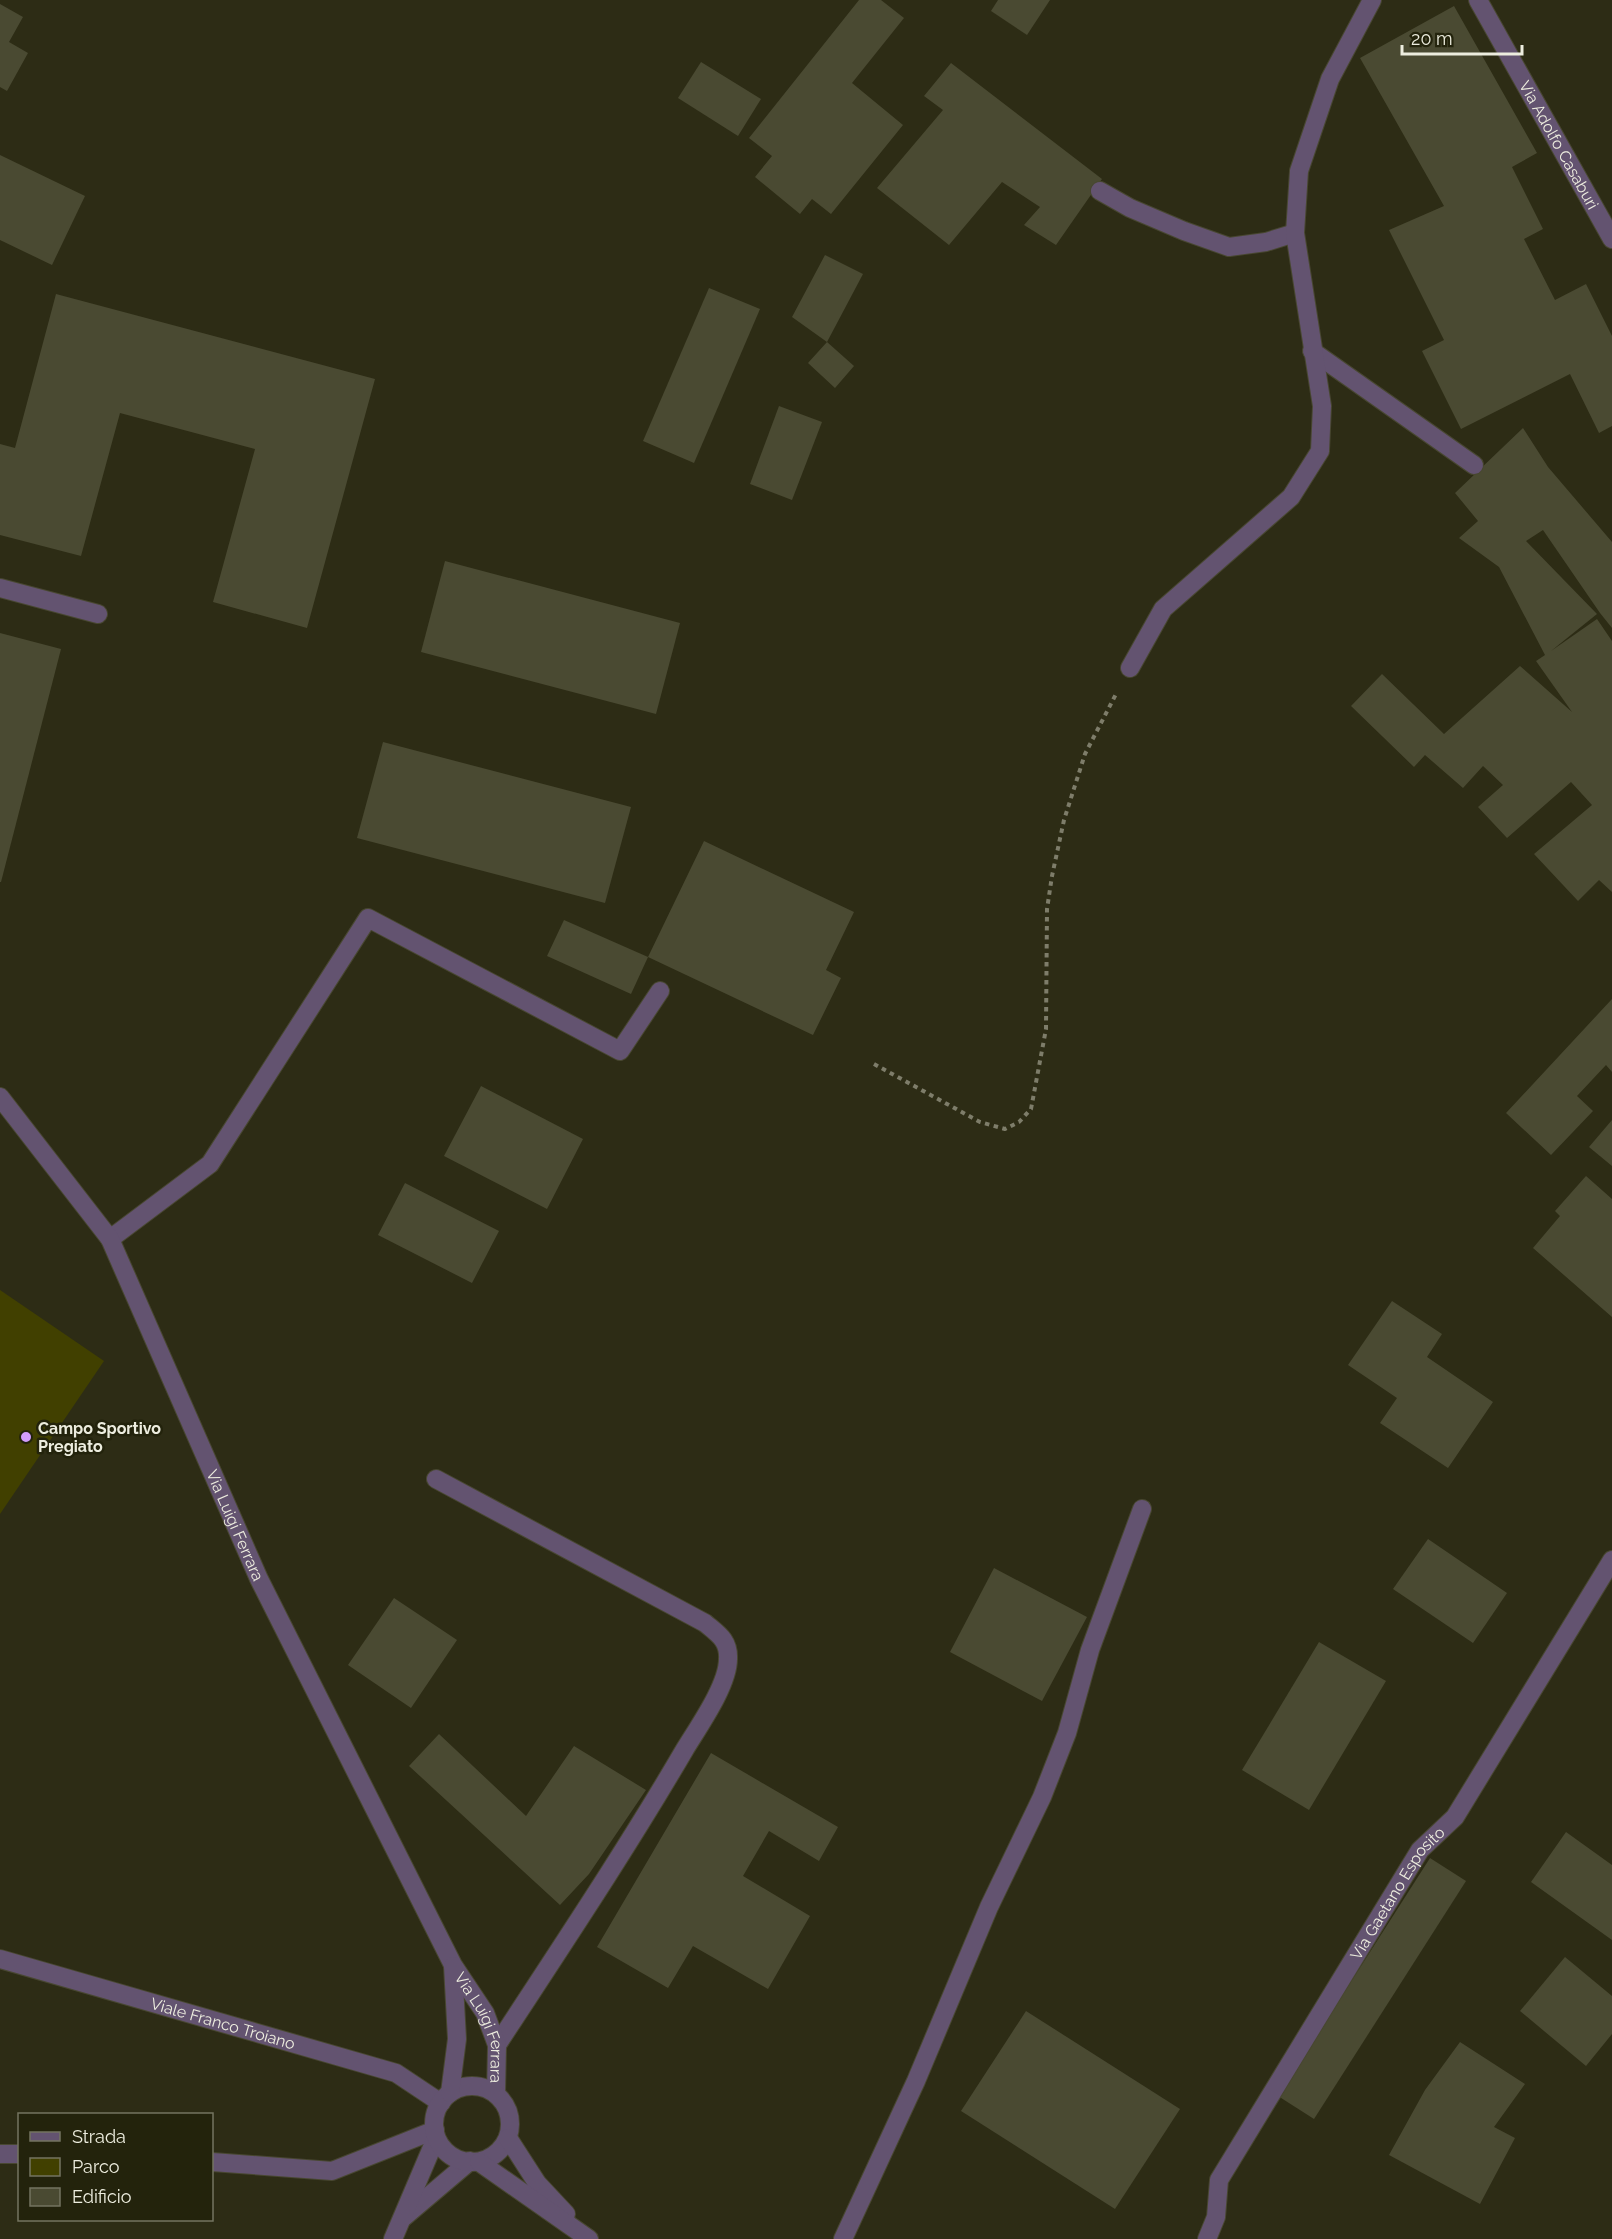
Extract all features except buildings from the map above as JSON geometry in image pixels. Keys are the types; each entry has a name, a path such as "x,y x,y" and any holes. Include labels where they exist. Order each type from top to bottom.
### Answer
{"street":[{"path":"1130,668 1163,609 1291,497 1320,451 1322,406 1295,233 1299,171 1330,79 1372,0"},
{"name":"Via Adolfo Casaburi","path":"1478,0 1610,231 1612,249"},
{"path":"1100,191 1131,208 1229,247 1266,242 1295,233"},
{"path":"1312,351 1474,465"},
{"path":"0,588 98,614"},
{"path":"110,1239 210,1164 368,918 620,1051 660,991"},
{"name":"Via Luigi Ferrara","path":"0,1097 110,1239 259,1579 453,1965 485,2013 497,2045 496,2094"},
{"path":"435,1479 705,1623 726,1641 729,1660 720,1690 674,1769 497,2045"},
{"path":"843,2239 916,2081 989,1908 1042,1797 1067,1733 1090,1650 1142,1509"},
{"name":"Via Gaetano Esposito","path":"1207,2239 1216,2217 1219,2180 1420,1850 1455,1817 1612,1560"},
{"name":"Viale Franco Troiano","path":"0,1959 396,2073 446,2098"},
{"name":"Via Luigi Ferrara","path":"446,2098 457,2039 453,1965"},
{"path":"403,2218 474,2161 492,2157 501,2150 508,2138 511,2119 507,2106 496,2094 484,2087 462,2087 446,2098 435,2114 436,2134 443,2149 451,2156 474,2161 589,2239"},
{"path":"213,2162 332,2171 436,2134"},
{"path":"393,2239 436,2134"},
{"path":"508,2138 537,2183 589,2239"},
{"path":"0,2154 18,2154"}],"path":[{"path":"874,1065 980,1122 1005,1129 1019,1122 1031,1109 1046,1029 1047,909 1064,820 1085,754 1130,668"}],"green space":[{"name":"Campo Sportivo Pregiato","path":"0,1290 104,1361 0,1514"}],"place":[{"name":"Campo Sportivo Pregiato","path":"26,1437"}]}
